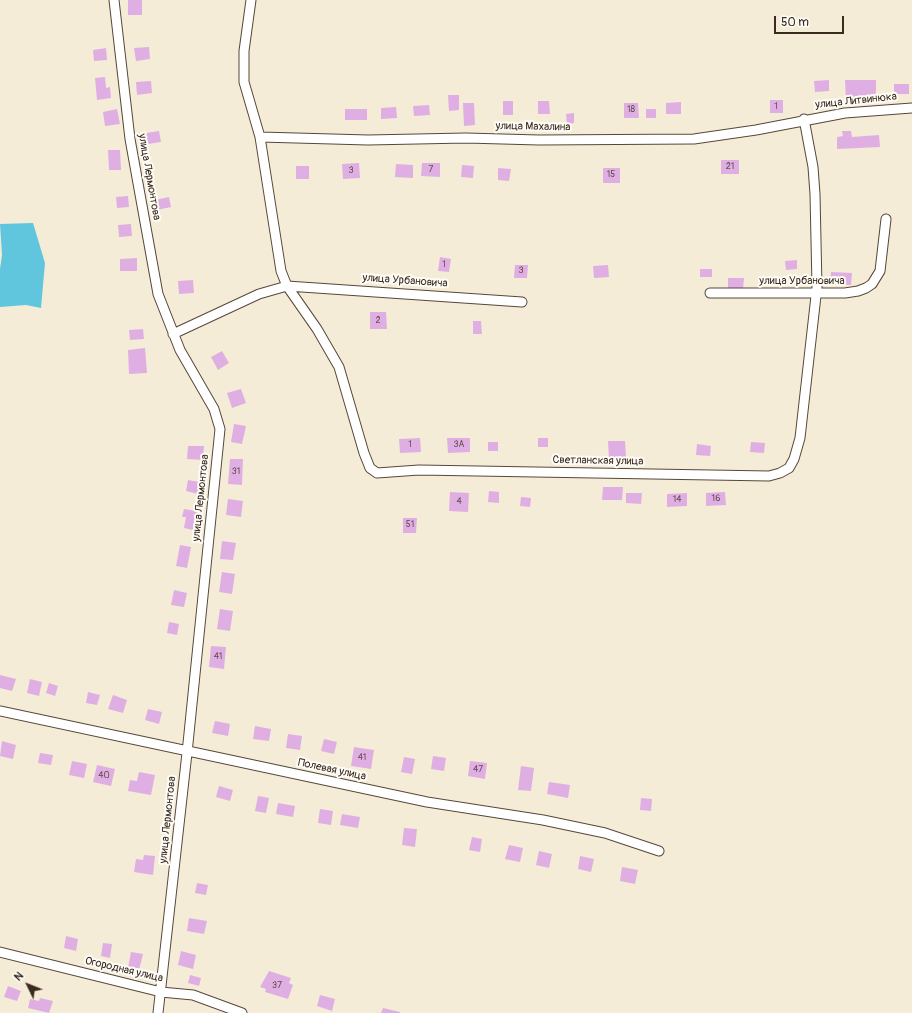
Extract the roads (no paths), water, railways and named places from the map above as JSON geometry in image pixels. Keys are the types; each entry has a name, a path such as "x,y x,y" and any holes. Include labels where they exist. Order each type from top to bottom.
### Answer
{"street":[{"name":"улица Лермонтова","path":"114,0 130,139 158,294 173,334 214,409 220,429 187,753 158,1013"},
{"path":"251,0 243,69 247,95 260,137 281,271 287,286"},
{"name":"улица Литвинюка","path":"804,119 845,113 912,108"},
{"name":"улица Махалина","path":"260,137 368,140 466,138 539,140 694,139 756,130 804,119"},
{"name":"Светланская улица","path":"287,286 317,328 339,367 364,454 368,464 374,471 382,473 419,470 769,476 780,474 789,468 794,459 800,438 816,293 816,194 804,119"},
{"name":"улица Урбановича","path":"710,293 858,292 872,284 880,271 886,219"},
{"name":"улица Урбановича","path":"173,334 259,294 287,286 522,302"},
{"name":"Полевая улица","path":"0,711 187,753 427,802 543,820 605,833 659,851"},
{"name":"Огородная улица","path":"0,952 161,992 192,995 242,1013"}],"water":[{"path":"33,223 45,263 41,308 26,305 0,307 0,269 2,255 0,224"}]}
